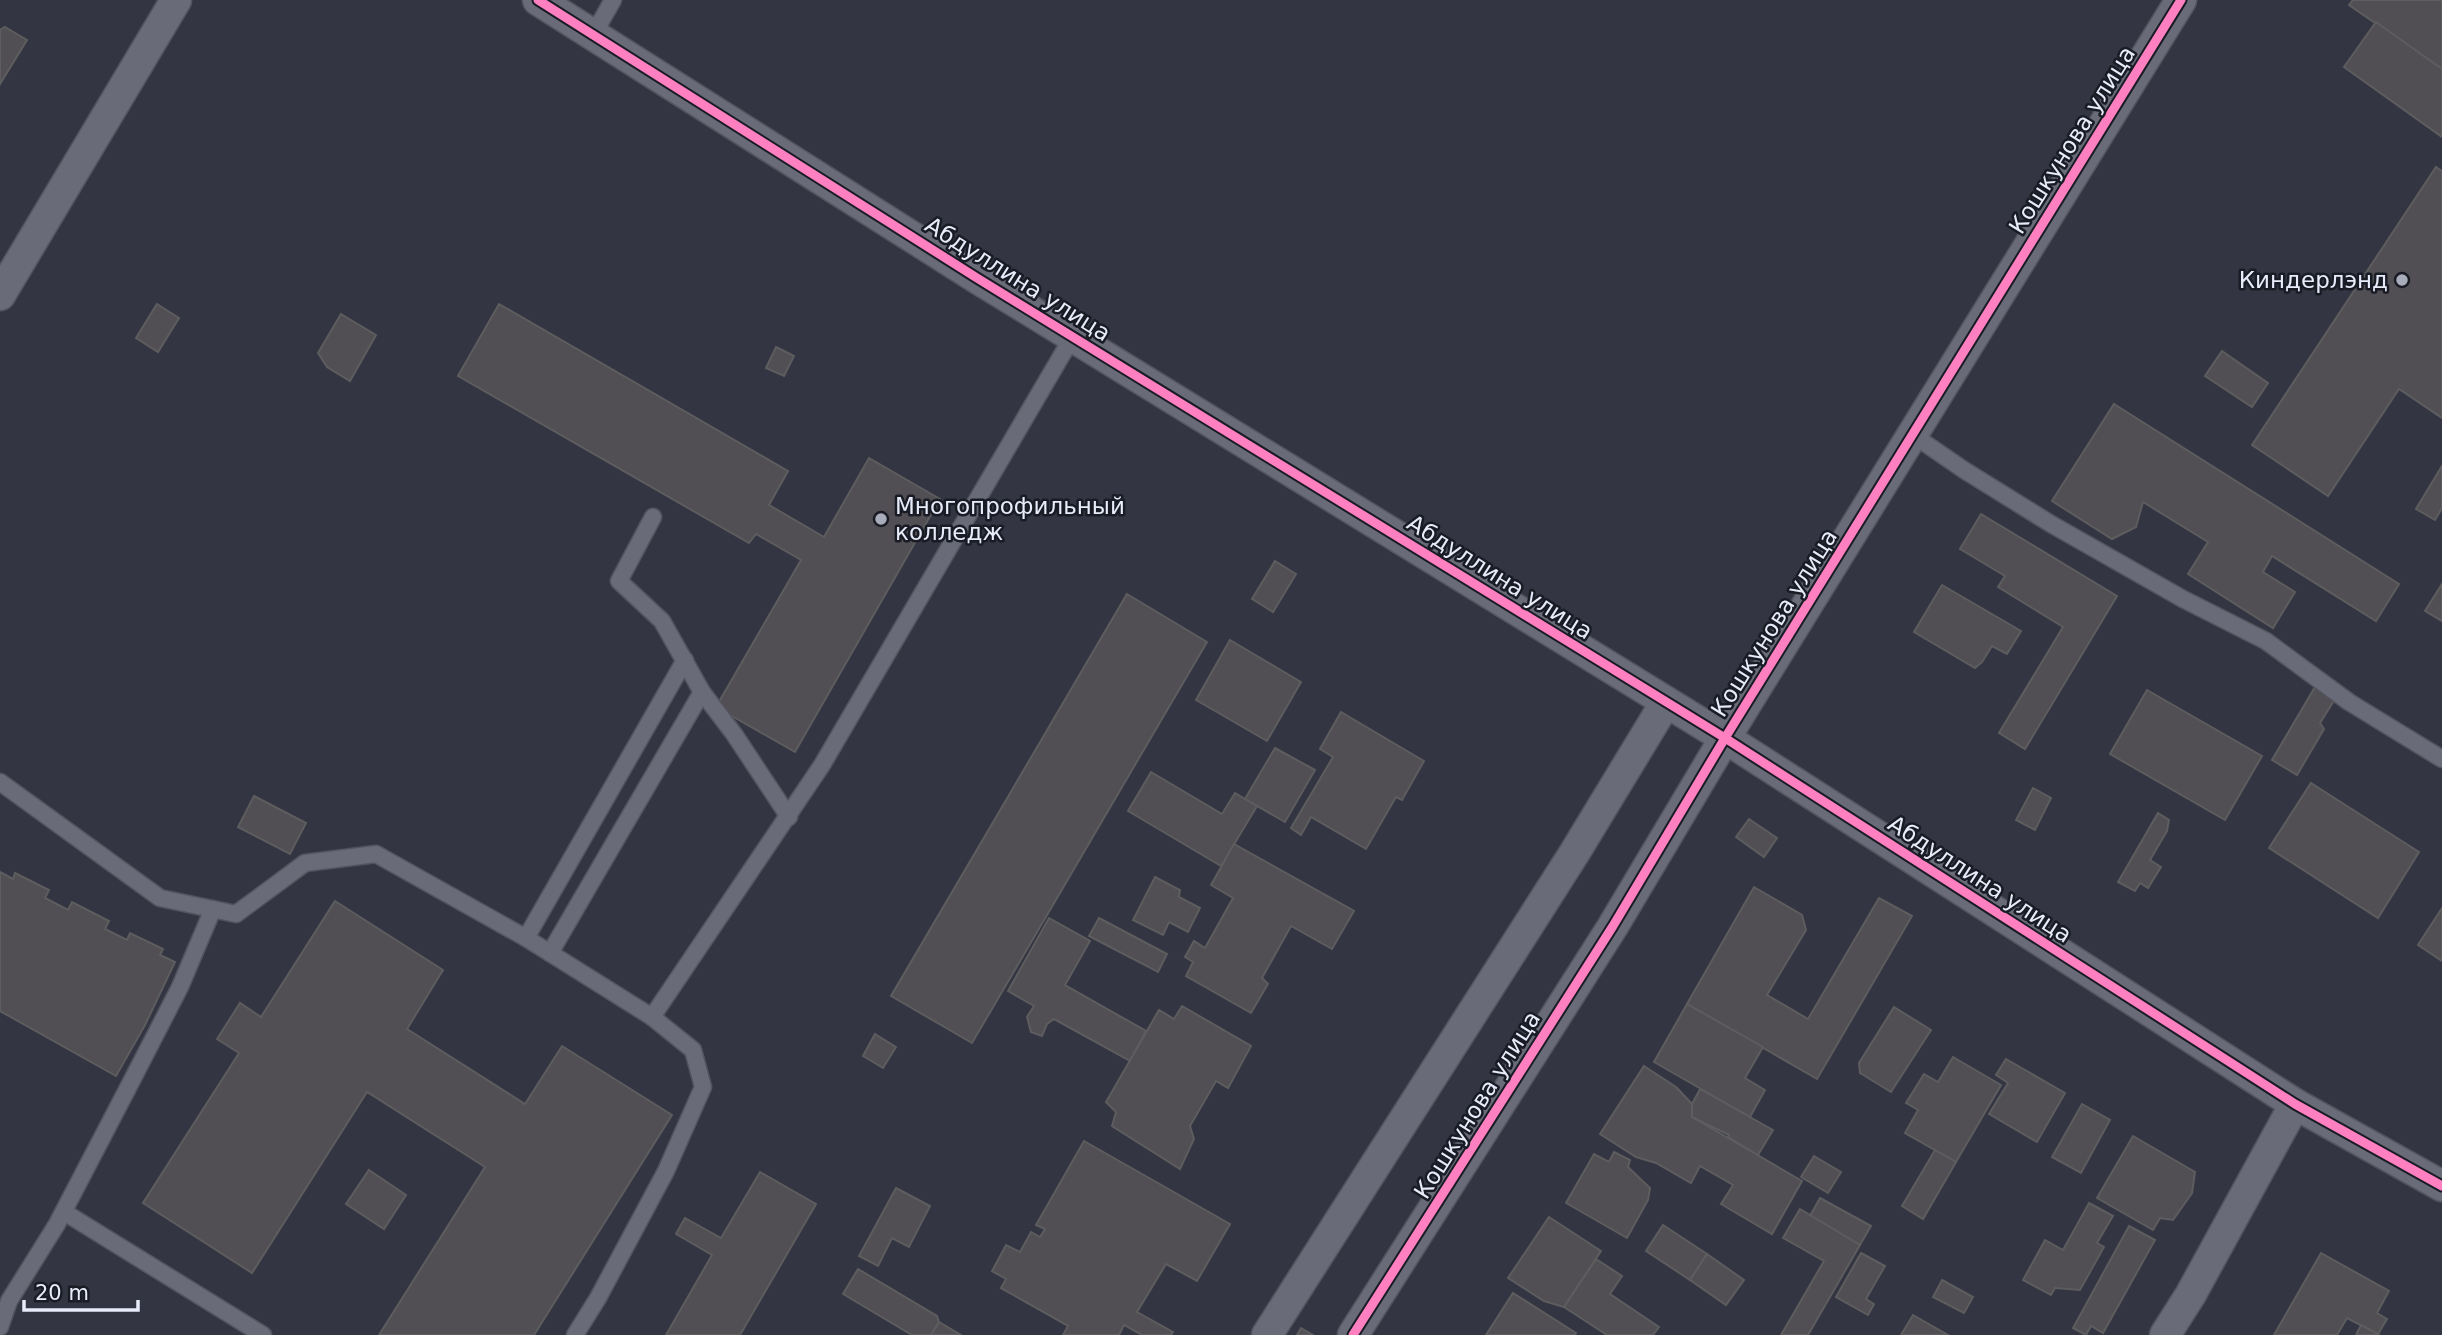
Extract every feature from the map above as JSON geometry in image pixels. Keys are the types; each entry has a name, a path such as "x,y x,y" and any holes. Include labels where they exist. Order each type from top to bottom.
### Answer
{"street":[{"path":"0,295 176,0"},
{"name":"Абдуллина улица","path":"538,0 1073,336 1725,738 2295,1104 2442,1186"},
{"name":"Кошкунова улица","path":"1353,1335 1613,926 1725,738 2181,0"},
{"path":"1267,1335 1575,852 1666,702"},
{"path":"2165,1335 2191,1294 2295,1104"}],"lane":[{"path":"593,35 612,0"},
{"path":"652,1017 822,765 1073,336"},
{"path":"1913,435 2050,523 2183,599 2266,641 2349,702 2442,759"},
{"path":"653,517 619,581 662,621 702,692 741,743 789,817"},
{"path":"526,938 684,660"},
{"path":"550,953 702,692"},
{"path":"0,782 160,898 236,914 305,863 376,854 526,938 652,1017 693,1050 703,1087 666,1171 598,1298 575,1335"},
{"path":"0,1327 9,1301 64,1212 180,987 213,909"},
{"path":"64,1212 263,1335"}],"building":[{"path":"2353,0 2442,0 2442,69 2349,5"},
{"path":"2376,22 2442,69 2442,137 2344,67"},
{"path":"5,27 27,40 0,84 0,30"},
{"name":"Киндерлэнд","path":"2436,167 2442,171 2442,418 2399,389 2328,496 2252,445"},
{"path":"157,304 179,318 158,352 136,338"},
{"name":"Многопрофильный колледж","path":"499,304 788,471 769,505 824,537 869,458 940,499 795,752 716,707 801,560 756,534 749,543 458,376"},
{"path":"341,314 376,335 350,381 327,367 318,353"},
{"path":"776,347 794,356 784,376 766,368"},
{"path":"2222,351 2268,383 2252,407 2205,376"},
{"path":"2114,404 2399,584 2376,621 2272,556 2263,572 2295,592 2273,628 2188,574 2208,542 2143,502 2136,527 2112,539 2052,501"},
{"path":"2442,466 2442,508 2435,520 2416,509"},
{"path":"1981,514 2117,596 2025,749 1999,733 2063,627 1998,587 2005,576 1960,549"},
{"path":"1275,561 1296,574 1273,612 1252,599"},
{"path":"2442,584 2442,621 2425,611"},
{"path":"1942,585 2021,631 2007,654 1992,646 1975,668 1914,632"},
{"path":"1127,594 1207,642 972,1043 891,996"},
{"path":"1230,640 1301,682 1267,741 1196,700"},
{"path":"2315,687 2335,699 2320,723 2324,729 2297,775 2272,760"},
{"path":"2147,690 2262,756 2225,820 2110,754"},
{"path":"1341,712 1424,761 1402,800 1396,797 1366,849 1311,817 1301,835 1291,828 1333,757 1320,749"},
{"path":"1275,748 1315,770 1285,822 1245,799"},
{"path":"1151,772 1222,814 1235,793 1257,806 1221,866 1128,811"},
{"path":"2311,783 2419,852 2378,918 2269,848"},
{"path":"2033,788 2051,798 2035,830 2016,820"},
{"path":"254,796 306,823 290,854 238,827"},
{"path":"2158,813 2169,820 2167,831 2150,860 2161,867 2148,888 2140,883 2135,891 2118,882"},
{"path":"1749,819 1777,838 1764,857 1736,837"},
{"path":"1234,844 1354,911 1332,949 1291,926 1262,978 1268,984 1251,1013 1186,976 1193,962 1185,957 1194,941 1205,948 1233,898 1211,885"},
{"path":"0,872 13,879 15,873 49,890 45,898 68,910 72,902 109,921 105,929 127,940 130,933 163,949 160,955 175,962 145,1025 116,1076 0,1011"},
{"path":"1155,877 1180,890 1179,897 1200,908 1188,932 1169,922 1163,935 1133,920"},
{"path":"1754,887 1802,915 1806,930 1767,995 1808,1019 1879,898 1912,916 1817,1079 1687,1004"},
{"path":"335,901 443,970 407,1029 525,1104 562,1046 672,1115 534,1335 379,1335 485,1167 367,1092 252,1273 143,1203 239,1053 217,1039 240,1003 261,1017"},
{"path":"2442,908 2442,961 2418,945"},
{"path":"1049,918 1090,941 1065,985 1146,1031 1130,1061 1054,1019 1047,1024 1042,1036 1031,1032 1027,1017 1034,1006 1008,991"},
{"path":"1099,918 1167,954 1158,972 1089,936"},
{"path":"1687,1004 1763,1047 1745,1078 1765,1090 1750,1117 1654,1062"},
{"path":"1182,1006 1251,1046 1228,1088 1216,1081 1190,1126 1194,1139 1180,1169 1112,1126 1116,1112 1106,1102 1159,1010 1174,1019"},
{"path":"1894,1007 1931,1030 1891,1092 1860,1073 1859,1063"},
{"path":"875,1034 896,1047 883,1068 863,1056"},
{"path":"1953,1057 2001,1085 1956,1162 1905,1133 1918,1110 1906,1103 1924,1074 1938,1082"},
{"path":"2006,1059 2065,1093 2037,1142 1989,1114 2008,1083 1996,1075"},
{"path":"1644,1066 1676,1087 1692,1104 1692,1117 1802,1181 1772,1234 1721,1204 1733,1185 1700,1166 1691,1183 1656,1163 1636,1157 1600,1134"},
{"path":"1700,1089 1773,1130 1758,1155 1728,1137 1729,1135 1692,1117 1692,1104"},
{"path":"2082,1104 2110,1120 2081,1173 2052,1157"},
{"path":"2133,1136 2195,1172 2192,1193 2173,1220 2160,1218 2153,1230 2097,1198"},
{"path":"1084,1141 1230,1224 1197,1281 1166,1264 1137,1312 1173,1332 1171,1335 1142,1335 1124,1325 1119,1335 1063,1335 1068,1326 1001,1288 1006,1279 992,1271 1006,1245 1020,1252 1031,1232 1040,1237 1045,1229 1036,1225"},
{"path":"1935,1150 1956,1162 1923,1219 1902,1206"},
{"path":"1614,1152 1630,1160 1628,1167 1650,1188 1648,1200 1627,1238 1566,1203 1594,1154 1609,1162"},
{"path":"1814,1156 1841,1172 1828,1193 1801,1177"},
{"path":"369,1170 406,1195 384,1229 346,1204"},
{"path":"760,1172 816,1204 740,1335 666,1335 712,1255 676,1234 685,1218 721,1238"},
{"path":"896,1188 930,1206 909,1247 892,1238 878,1266 859,1256"},
{"path":"1820,1198 1871,1226 1860,1245 1810,1216"},
{"path":"2089,1203 2113,1216 2097,1243 2104,1247 2080,1290 2055,1288 2051,1295 2023,1280 2045,1240 2063,1250"},
{"path":"1800,1209 1860,1245 1808,1335 1781,1335 1824,1261 1783,1238"},
{"path":"1549,1217 1601,1251 1564,1307 1544,1301 1508,1278"},
{"path":"1663,1225 1707,1254 1690,1280 1646,1251"},
{"path":"2129,1226 2155,1240 2103,1333 2091,1326 2086,1335 2073,1328"},
{"path":"1861,1253 1885,1266 1866,1299 1874,1304 1868,1315 1836,1297"},
{"path":"2321,1253 2389,1291 2377,1313 2387,1319 2378,1334 2347,1318 2337,1335 2274,1335"},
{"path":"1707,1254 1744,1280 1726,1305 1690,1280"},
{"path":"1596,1259 1622,1276 1610,1294 1659,1327 1653,1335 1607,1335 1564,1307"},
{"path":"858,1269 937,1316 939,1322 931,1335 912,1335 843,1294"},
{"path":"1942,1280 1973,1297 1964,1313 1933,1297"},
{"path":"1513,1293 1576,1333 1575,1335 1486,1335"},
{"path":"1913,1315 1948,1335 1901,1335"},
{"path":"939,1322 961,1335 931,1335"},
{"path":"2361,1325 2378,1334 2380,1335 2356,1335"},
{"path":"1301,1328 1313,1335 1297,1335"}],"cycle path":[{"path":"538,0 977,278 1725,738 2295,1104 2442,1186"},
{"path":"1353,1335 1613,926 1725,738 2181,0"}],"place":[{"name":"Киндерлэнд","path":"2402,280"},
{"name":"Многопрофильный колледж","path":"881,519"}]}
